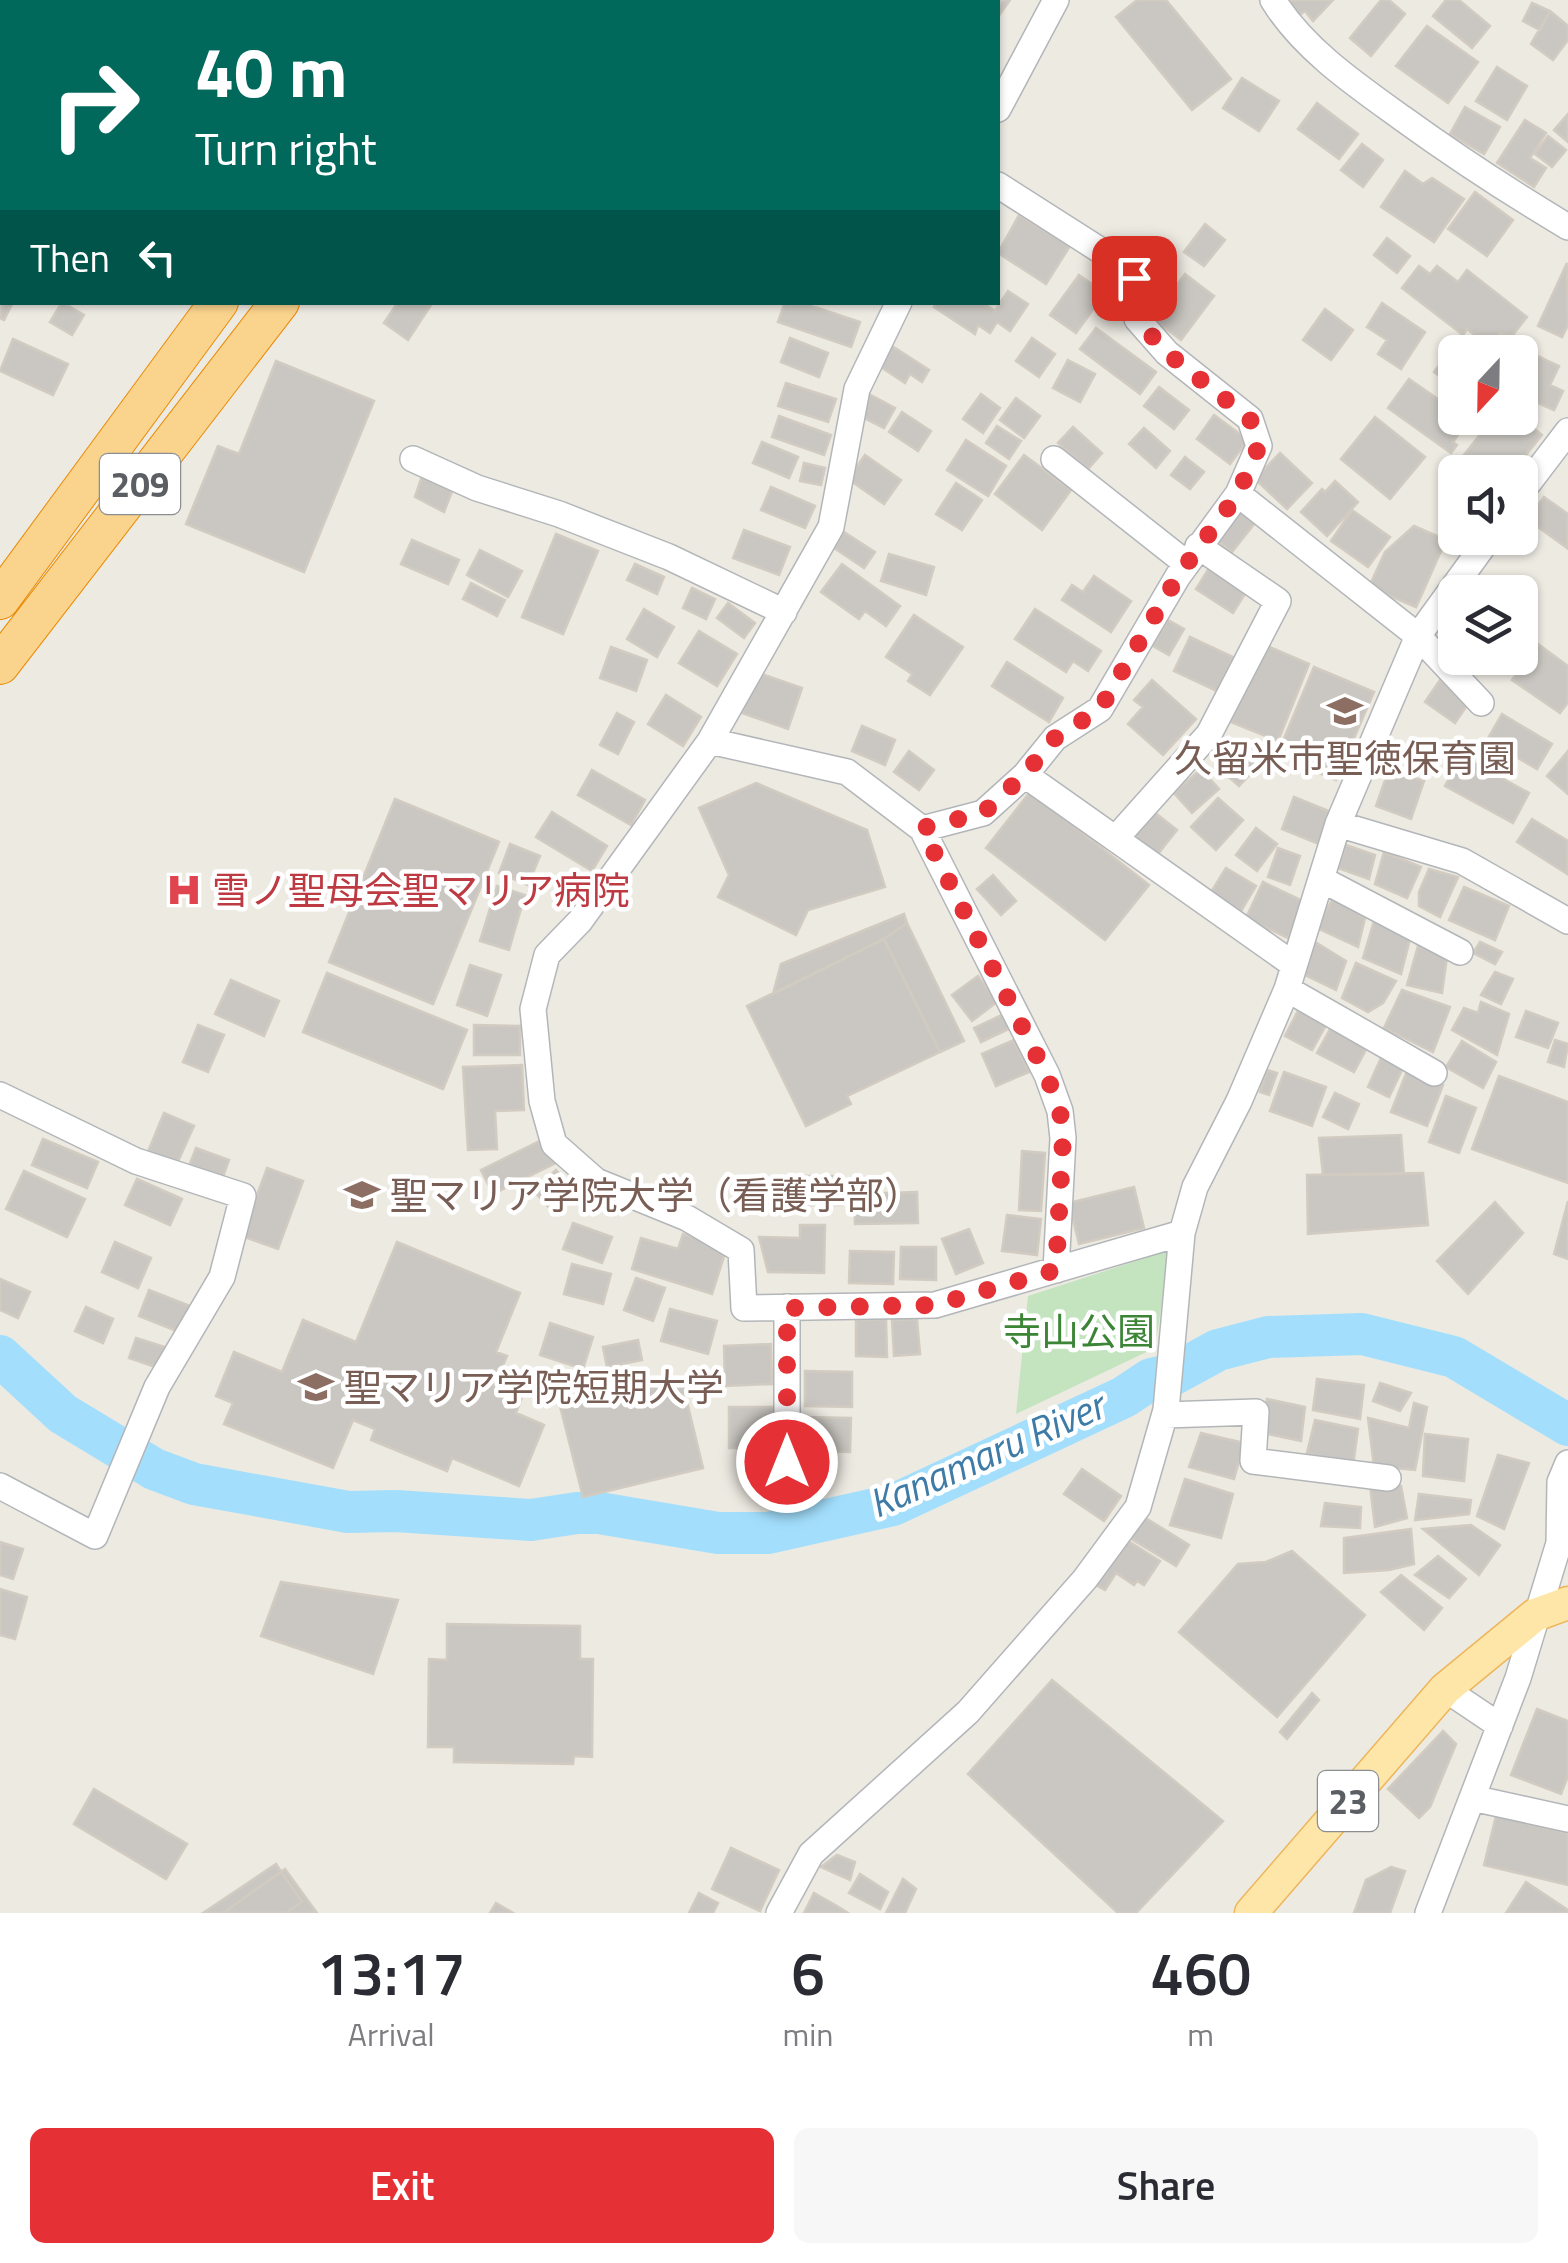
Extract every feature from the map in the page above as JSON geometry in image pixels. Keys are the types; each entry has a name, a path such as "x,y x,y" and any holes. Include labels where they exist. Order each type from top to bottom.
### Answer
{"highway":[{"name":"209","path":"0,600 217,305"},
{"name":"209","path":"0,665 278,305"}],"main road":[{"name":"23","path":"1251,1913 1445,1689 1535,1615 1568,1603"}],"street":[{"path":"1000,105 1056,0"},
{"path":"1273,0 1287,23 1352,82 1480,174 1568,227"},
{"path":"922,828 983,813 1025,774 1055,738 1100,709 1193,555 1238,494 1259,446 1250,419 1167,353 1137,319 1134,278 1106,254 1000,187"},
{"path":"898,305 857,389 831,527 710,741 580,921 547,954 533,1009 542,1101 554,1144 596,1180 687,1218 741,1250 744,1308 935,1305 1182,1233"},
{"path":"1538,470 1568,431"},
{"path":"413,459 477,488 559,514 668,557 784,612"},
{"path":"1054,459 1193,555 1278,601 1209,734 1116,838"},
{"path":"1238,494 1418,636 1482,703"},
{"path":"778,1913 811,1854 968,1712 1085,1580 1138,1508 1165,1414 1182,1233 1195,1188 1239,1101 1290,977 1338,824 1418,636 1477,555"},
{"path":"710,741 847,772 922,828 1047,1076 1060,1111 1063,1138 1056,1270"},
{"path":"1025,774 1116,838 1290,977 1434,1073"},
{"path":"1338,824 1462,860 1568,921"},
{"path":"1321,880 1460,952"},
{"path":"0,1095 136,1162 243,1196 222,1277 158,1387 95,1536 0,1486"},
{"path":"787,1308 787,1462"},
{"path":"1165,1414 1256,1412 1252,1461 1388,1478"},
{"path":"1428,1913 1518,1678 1559,1543 1564,1472"},
{"path":"1445,1689 1500,1726"},
{"path":"1472,1798 1566,1814"}],"green space":[{"name":"寺山公園","path":"1170,1250 1155,1348 1016,1414 1028,1296"}],"building":[{"path":"1000,0 1010,0 1000,14"},
{"path":"1137,0 1166,0 1231,79 1192,110 1116,17"},
{"path":"1292,0 1333,0 1313,21 1305,11 1298,16 1289,8"},
{"path":"1381,0 1389,0 1405,14 1371,56 1350,38"},
{"path":"1446,0 1459,0 1490,26 1472,48 1433,16"},
{"path":"1532,3 1550,11 1540,30 1523,21"},
{"path":"1550,11 1568,26 1568,40 1553,60 1531,44"},
{"path":"1427,26 1478,62 1448,103 1396,66"},
{"path":"1497,67 1527,86 1507,120 1476,101"},
{"path":"1242,78 1279,101 1259,131 1223,108"},
{"path":"1317,103 1358,134 1339,159 1298,129"},
{"path":"1465,107 1500,127 1484,154 1450,134"},
{"path":"1568,114 1568,142 1554,130"},
{"path":"1525,120 1546,133 1530,158 1546,168 1534,187 1497,163"},
{"path":"1548,136 1566,150 1552,167 1535,154"},
{"path":"1362,144 1383,160 1363,187 1341,170"},
{"path":"1405,171 1423,184 1432,178 1464,199 1434,242 1381,207"},
{"path":"1475,192 1513,220 1487,256 1448,229"},
{"path":"1019,215 1070,246 1046,284 1000,254"},
{"path":"1205,224 1225,240 1204,266 1184,252"},
{"path":"1387,238 1410,256 1397,273 1374,255"},
{"path":"1567,263 1568,325 1562,337 1538,326"},
{"path":"1419,266 1430,274 1437,266 1458,282 1467,270 1527,317 1513,335 1475,335 1467,329 1463,335 1402,288"},
{"path":"1185,274 1214,296 1181,340 1152,318"},
{"path":"1079,275 1105,293 1076,333 1050,315"},
{"path":"1008,291 1028,304 1010,331 997,322 990,333 978,325 975,334 934,307 986,305 995,311"},
{"path":"1382,303 1425,332 1401,369 1378,354 1387,340 1367,327"},
{"path":"0,305 12,305 4,320 0,318"},
{"path":"60,305 84,315 72,335 50,322"},
{"path":"396,305 431,305 408,340 384,323"},
{"path":"784,305 812,305 860,322 851,347 778,322"},
{"path":"1325,309 1353,330 1331,360 1303,340"},
{"path":"1096,328 1156,372 1140,394 1080,349"},
{"path":"790,338 828,353 819,377 781,362"},
{"path":"1032,338 1055,354 1039,377 1016,361"},
{"path":"13,339 68,364 53,395 0,371"},
{"path":"889,344 929,370 922,382 910,374 905,383 876,364"},
{"path":"1538,356 1559,366 1550,385 1563,391 1554,410 1538,403"},
{"path":"1068,360 1095,374 1080,402 1053,388"},
{"path":"276,361 374,401 304,572 186,524 218,446 239,454"},
{"path":"1409,379 1438,399 1438,435 1458,435 1453,442 1457,445 1451,453 1388,408"},
{"path":"786,383 836,399 828,422 778,406"},
{"path":"1159,387 1189,410 1174,429 1144,406"},
{"path":"869,394 895,408 884,428 858,415"},
{"path":"981,394 1000,408 983,433 963,419"},
{"path":"1016,398 1040,416 1024,438 1000,420"},
{"path":"902,412 931,431 918,451 889,432"},
{"path":"1214,415 1248,440 1230,464 1197,439"},
{"path":"779,416 831,435 824,455 772,437"},
{"path":"1375,417 1425,457 1390,499 1341,459"},
{"path":"997,426 1021,441 1009,459 986,443"},
{"path":"1073,427 1102,453 1088,469 1058,443"},
{"path":"1144,428 1170,451 1156,468 1129,444"},
{"path":"1538,432 1542,435 1526,455 1464,455 1480,435 1538,435"},
{"path":"966,440 1006,466 988,496 947,470"},
{"path":"762,442 798,457 789,478 753,463"},
{"path":"1280,453 1312,483 1287,509 1255,479"},
{"path":"865,455 901,480 884,504 848,479"},
{"path":"1024,455 1071,490 1042,530 995,494"},
{"path":"1185,457 1204,472 1190,489 1171,475"},
{"path":"804,463 825,468 821,485 800,481"},
{"path":"422,476 453,489 444,512 415,497"},
{"path":"1335,481 1358,502 1327,536 1301,512"},
{"path":"956,483 982,500 962,530 936,514"},
{"path":"771,487 815,506 805,528 761,510"},
{"path":"1544,497 1568,514 1567,548 1538,527 1538,505"},
{"path":"1238,509 1255,523 1232,552 1214,538"},
{"path":"1352,510 1390,537 1368,567 1331,541"},
{"path":"1414,526 1438,536 1439,555 1416,607 1369,587 1385,552"},
{"path":"744,530 790,547 779,575 733,558"},
{"path":"844,532 875,552 864,568 834,548"},
{"path":"556,534 598,551 563,634 522,617"},
{"path":"412,540 459,560 448,584 401,564"},
{"path":"480,550 522,571 508,597 467,575"},
{"path":"889,554 934,567 926,595 881,581"},
{"path":"635,564 664,577 657,594 627,580"},
{"path":"842,564 900,606 886,626 865,611 859,619 821,592"},
{"path":"1211,565 1248,589 1233,613 1196,589"},
{"path":"1094,576 1131,601 1111,632 1062,600 1072,585 1083,592"},
{"path":"471,583 505,600 497,616 463,599"},
{"path":"692,588 715,599 706,619 683,608"},
{"path":"728,603 755,623 744,638 717,618"},
{"path":"644,609 674,627 657,657 627,639"},
{"path":"1035,609 1101,651 1088,671 1073,661 1066,672 1015,639"},
{"path":"914,615 963,647 930,695 908,681 912,674 886,657"},
{"path":"1168,620 1184,629 1169,655 1153,646"},
{"path":"699,631 737,654 717,686 679,663"},
{"path":"1190,637 1233,657 1217,691 1174,671"},
{"path":"1263,644 1309,664 1278,741 1231,722"},
{"path":"1538,644 1568,666 1568,702 1560,713 1512,680 1516,675 1538,675"},
{"path":"611,647 647,660 636,691 600,678"},
{"path":"1007,662 1063,698 1049,722 992,686"},
{"path":"1314,667 1374,692 1336,780 1277,755"},
{"path":"756,672 802,688 788,729 742,713"},
{"path":"1152,680 1196,719 1163,755 1128,724 1143,707 1134,700"},
{"path":"1440,680 1470,701 1455,723 1425,702"},
{"path":"666,695 701,717 683,746 648,724"},
{"path":"617,713 634,722 618,754 600,745"},
{"path":"1502,714 1552,744 1537,769 1487,740"},
{"path":"862,726 895,740 885,765 852,751"},
{"path":"1234,746 1257,767 1239,786 1216,766"},
{"path":"909,751 934,770 919,790 894,772"},
{"path":"1568,751 1568,794 1547,776"},
{"path":"1461,756 1529,793 1513,823 1445,786"},
{"path":"1201,769 1219,789 1192,813 1174,793"},
{"path":"1389,769 1424,781 1411,819 1376,806"},
{"path":"592,770 645,800 631,825 578,795"},
{"path":"756,783 867,830 885,887 808,910 796,935 718,897 729,875 699,808"},
{"path":"1030,792 1149,885 1105,940 986,848"},
{"path":"1294,797 1336,814 1324,846 1282,829"},
{"path":"1218,798 1243,820 1216,850 1191,827"},
{"path":"395,799 499,842 433,1004 329,962"},
{"path":"1145,805 1177,830 1158,854 1126,830"},
{"path":"552,812 607,846 592,871 536,837"},
{"path":"1532,819 1568,841 1567,874 1517,842"},
{"path":"1256,828 1277,844 1257,871 1236,855"},
{"path":"510,844 540,856 528,885 499,873"},
{"path":"1346,845 1375,855 1369,879 1338,868"},
{"path":"1278,848 1300,856 1290,885 1268,877"},
{"path":"1384,852 1421,867 1407,898 1375,884"},
{"path":"1226,868 1256,886 1241,911 1211,892"},
{"path":"1429,869 1458,877 1440,917 1419,906 1419,892"},
{"path":"993,875 1016,901 1001,915 977,889"},
{"path":"1263,882 1305,902 1288,938 1246,918"},
{"path":"497,886 525,895 509,950 480,941"},
{"path":"1464,887 1509,906 1495,940 1449,920"},
{"path":"1334,896 1365,918 1358,947 1317,928"},
{"path":"904,914 907,923 884,939 773,994 781,964"},
{"path":"1374,921 1410,939 1401,974 1363,958"},
{"path":"907,923 964,1041 940,1052 884,939"},
{"path":"884,939 940,1052 847,1096 851,1104 806,1126 747,1006"},
{"path":"1312,940 1346,961 1336,990 1305,975"},
{"path":"1480,942 1502,952 1495,964 1473,953"},
{"path":"1418,946 1447,957 1442,993 1407,985"},
{"path":"1356,963 1396,981 1383,1003 1368,1012 1342,998"},
{"path":"470,965 501,975 487,1016 457,1005"},
{"path":"1495,972 1513,979 1501,1004 1481,995"},
{"path":"327,973 467,1030 443,1089 303,1032"},
{"path":"978,976 997,1002 972,1021 952,995"},
{"path":"231,980 279,1001 264,1036 215,1014"},
{"path":"1402,990 1450,1007 1433,1052 1384,1028"},
{"path":"1481,1002 1509,1014 1497,1055 1452,1030 1464,1008 1478,1013"},
{"path":"1301,1005 1329,1020 1312,1050 1285,1036"},
{"path":"1526,1011 1558,1023 1548,1048 1516,1037"},
{"path":"1004,1014 1011,1028 981,1042 974,1028"},
{"path":"1334,1022 1370,1042 1354,1072 1317,1053"},
{"path":"198,1025 224,1035 208,1072 183,1062"},
{"path":"474,1025 520,1026 520,1055 474,1055"},
{"path":"1014,1040 1029,1072 996,1086 982,1054"},
{"path":"1555,1040 1568,1044 1564,1067 1548,1062"},
{"path":"1462,1041 1496,1062 1483,1088 1446,1067"},
{"path":"1381,1058 1403,1068 1389,1097 1368,1087"},
{"path":"522,1065 524,1110 495,1111 497,1149 468,1150 463,1067"},
{"path":"1267,1070 1277,1073 1269,1095 1260,1092"},
{"path":"1407,1071 1443,1085 1427,1126 1391,1112"},
{"path":"1284,1072 1326,1087 1312,1126 1270,1111"},
{"path":"1499,1076 1568,1102 1568,1183 1472,1149"},
{"path":"1335,1093 1359,1104 1348,1129 1323,1117"},
{"path":"1446,1096 1476,1108 1459,1153 1429,1142"},
{"path":"164,1113 194,1126 176,1166 147,1154"},
{"path":"1401,1135 1404,1174 1323,1175 1319,1138"},
{"path":"546,1138 558,1162 493,1194 481,1170"},
{"path":"43,1139 98,1162 87,1188 32,1165"},
{"path":"196,1148 229,1160 223,1177 189,1166"},
{"path":"1022,1151 1045,1153 1041,1211 1019,1210"},
{"path":"267,1168 303,1181 278,1249 242,1236"},
{"path":"556,1170 574,1191 552,1211 533,1190"},
{"path":"24,1171 85,1199 67,1237 6,1209"},
{"path":"1423,1173 1428,1225 1308,1234 1307,1175"},
{"path":"797,1176 842,1176 842,1205 798,1205"},
{"path":"137,1179 182,1199 170,1225 125,1205"},
{"path":"1134,1187 1144,1228 1079,1244 1069,1203"},
{"path":"917,1192 918,1223 855,1224 854,1194"},
{"path":"1568,1201 1568,1259 1554,1254"},
{"path":"1495,1202 1523,1233 1468,1294 1437,1261"},
{"path":"1007,1215 1041,1219 1037,1255 1002,1251"},
{"path":"573,1223 612,1237 602,1263 563,1249"},
{"path":"800,1225 825,1225 824,1273 768,1272 759,1237 800,1238"},
{"path":"969,1229 983,1263 956,1274 942,1239"},
{"path":"683,1234 727,1247 712,1294 632,1269 641,1238 678,1249"},
{"path":"115,1242 151,1258 138,1288 102,1272"},
{"path":"397,1242 520,1293 496,1352 507,1356 494,1386 522,1397 516,1413 544,1425 519,1486 452,1458 447,1471 371,1440 375,1429 353,1420 333,1468 224,1424 233,1403 216,1396 234,1352 282,1372 303,1320 356,1342"},
{"path":"901,1247 936,1247 936,1280 900,1279"},
{"path":"850,1251 894,1252 893,1284 849,1283"},
{"path":"572,1264 611,1274 603,1304 564,1294"},
{"path":"636,1278 665,1288 653,1321 624,1310"},
{"path":"0,1279 30,1292 18,1318 0,1310"},
{"path":"149,1290 190,1306 179,1332 139,1316"},
{"path":"86,1307 113,1319 103,1343 75,1331"},
{"path":"670,1309 717,1321 708,1354 661,1341"},
{"path":"886,1319 887,1357 856,1356 856,1320"},
{"path":"917,1319 920,1354 894,1356 892,1320"},
{"path":"550,1323 593,1337 583,1369 540,1355"},
{"path":"136,1338 165,1347 158,1368 129,1358"},
{"path":"638,1340 642,1360 607,1367 603,1347"},
{"path":"771,1344 772,1384 725,1386 724,1346"},
{"path":"805,1371 852,1372 852,1407 805,1406"},
{"path":"681,1377 703,1468 583,1497 560,1406"},
{"path":"1317,1379 1364,1385 1360,1419 1313,1410"},
{"path":"1380,1383 1411,1393 1400,1411 1373,1401"},
{"path":"1267,1399 1305,1407 1301,1441 1259,1432"},
{"path":"1414,1403 1427,1407 1415,1470 1374,1466 1368,1418 1409,1428"},
{"path":"729,1407 774,1407 774,1448 729,1448"},
{"path":"801,1417 851,1418 850,1452 800,1451"},
{"path":"1315,1420 1358,1429 1353,1466 1307,1453"},
{"path":"1201,1433 1244,1443 1234,1479 1189,1467"},
{"path":"1425,1434 1468,1439 1464,1481 1423,1476"},
{"path":"1498,1455 1529,1463 1504,1529 1477,1516"},
{"path":"1082,1469 1121,1496 1104,1521 1064,1494"},
{"path":"1185,1479 1233,1494 1221,1538 1170,1525"},
{"path":"1370,1485 1401,1486 1407,1518 1375,1527"},
{"path":"1419,1494 1471,1500 1469,1514 1415,1520"},
{"path":"1325,1503 1361,1507 1360,1528 1321,1526"},
{"path":"1144,1517 1189,1545 1176,1566 1130,1538"},
{"path":"1471,1525 1500,1545 1479,1575 1423,1529"},
{"path":"1411,1529 1414,1564 1344,1573 1344,1538"},
{"path":"1125,1539 1160,1561 1144,1585 1137,1581 1134,1585 1116,1573 1105,1590 1096,1585"},
{"path":"0,1542 23,1549 13,1579 0,1575"},
{"path":"1292,1551 1365,1615 1277,1717 1179,1632 1238,1564 1266,1562"},
{"path":"1438,1556 1466,1579 1449,1598 1415,1575"},
{"path":"1401,1575 1442,1608 1424,1630 1381,1592"},
{"path":"281,1582 398,1600 373,1674 261,1636"},
{"path":"0,1589 27,1597 15,1639 0,1635"},
{"path":"447,1624 580,1626 580,1659 593,1659 592,1757 574,1756 573,1764 454,1762 454,1747 428,1747 429,1659 447,1660"},
{"path":"1052,1680 1223,1821 1136,1913 1118,1913 968,1774"},
{"path":"1312,1693 1319,1700 1287,1739 1280,1732"},
{"path":"1537,1709 1568,1721 1568,1776 1561,1794 1511,1775"},
{"path":"1443,1731 1456,1744 1430,1807 1419,1818 1388,1789"},
{"path":"94,1789 187,1844 166,1879 74,1824"},
{"path":"1496,1816 1568,1833 1568,1885 1484,1865"},
{"path":"731,1848 779,1870 760,1911 712,1889"},
{"path":"837,1855 855,1862 850,1880 821,1867"},
{"path":"276,1864 302,1902 286,1913 203,1913"},
{"path":"1391,1867 1405,1871 1390,1913 1354,1913 1366,1880"},
{"path":"285,1869 317,1913 223,1913"},
{"path":"860,1874 888,1892 880,1909 849,1893"},
{"path":"903,1879 916,1889 905,1913 886,1913"},
{"path":"1526,1882 1568,1910 1566,1913 1506,1913"},
{"path":"699,1893 718,1903 713,1913 689,1913"},
{"path":"814,1893 837,1906 848,1913 804,1913"},
{"path":"496,1903 513,1913 490,1913"}],"waterway":[{"name":"Kanamaru River","path":"0,1356 63,1414 154,1469 194,1484 348,1512 396,1511 531,1520 599,1513 718,1533 768,1533 893,1505 1124,1397 1151,1379 1174,1374 1218,1350 1268,1337 1362,1334 1454,1357 1568,1425"}],"place":[{"name":"久留米市聖徳保育園","path":"1345,711"},
{"name":"雪ノ聖母会聖マリア病院","path":"184,890"},
{"name":"聖マリア学院大学（看護学部）","path":"362,1195"},
{"name":"聖マリア学院短期大学","path":"316,1387"}],"route":[{"path":"787,1462 787,1308 935,1305 1056,1270 1063,1138 1060,1111 1047,1076 922,828 983,813 1025,774 1055,738 1100,709 1178,576 1238,494 1259,446 1250,419 1167,353 1137,319 1134,278"}]}
